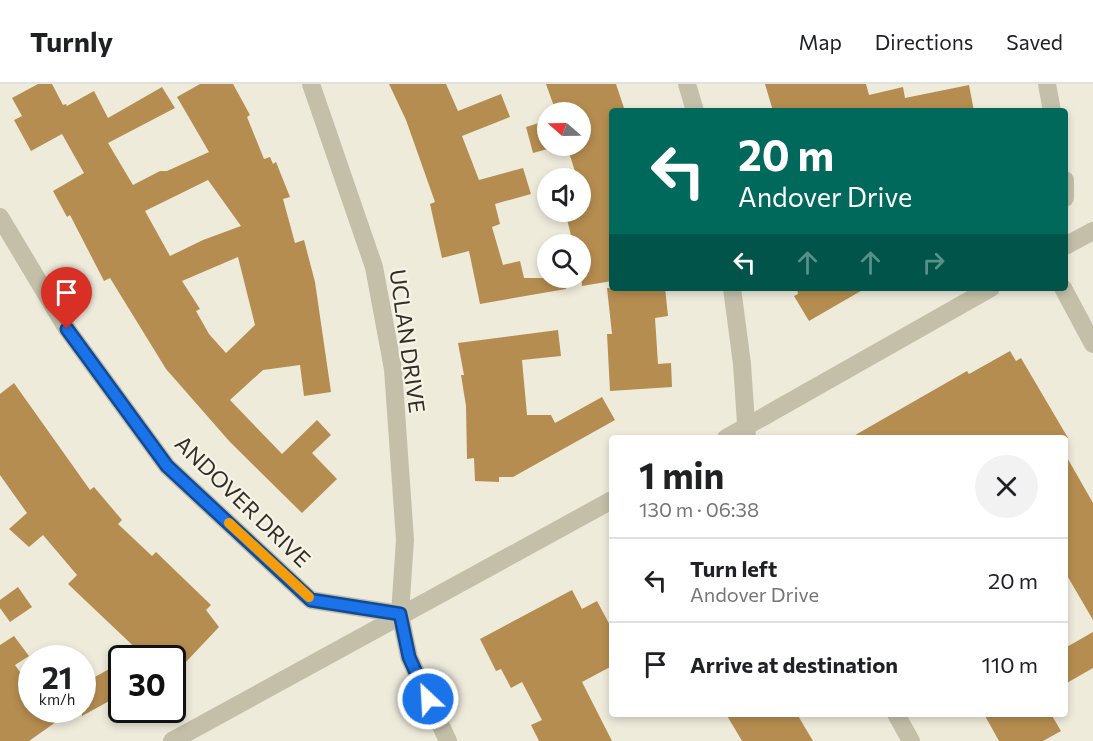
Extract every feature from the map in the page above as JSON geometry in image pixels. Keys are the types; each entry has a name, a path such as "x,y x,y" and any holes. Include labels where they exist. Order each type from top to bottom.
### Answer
{"street":[{"name":"UCLAN DRIVE","path":"311,84 374,267 393,369 405,540 400,614"},
{"path":"687,84 693,108"},
{"path":"1047,84 1051,108"},
{"name":"ANDOVER DRIVE","path":"0,218 67,329 167,466 311,600 400,614"},
{"path":"1068,244 1093,231"},
{"path":"732,291 742,364 746,433 986,291"},
{"path":"1065,291 1093,344"},
{"path":"172,741 400,614 609,502"},
{"path":"400,614 409,657 448,741"},
{"path":"898,717 911,741"}],"building":[{"path":"38,84 52,84 63,105 67,106 94,91 108,118 162,87 175,108 108,143 133,185 160,171 167,171 209,152 177,97 200,84 233,84 250,115 247,117 264,159 270,157 273,164 276,162 290,197 283,199 295,243 304,240 315,282 331,392 304,396 300,365 263,370 230,400 282,454 317,420 331,435 312,453 337,479 302,513 230,442 166,369 110,278 104,281 70,215 67,217 53,191 84,173 62,134 31,151 14,120 22,116 12,98","holes":["208,180 241,226 203,240 170,256 145,211","238,257 255,325 226,353 209,334 196,311 200,309 182,281"]},
{"path":"389,84 446,84 458,111 501,94 510,117 462,136 479,180 523,168 531,194 495,204 500,224 492,227 503,265 520,261 524,278 537,278 537,288 566,289 480,304 469,251 442,258 430,204 435,202 406,120"},
{"path":"546,84 616,84 624,108 609,108 609,282 591,284 591,234 571,234 568,222 591,222 591,168 574,168 570,156 591,156 591,102 552,102"},
{"path":"765,84 866,84 869,95 903,87 905,98 969,85 973,108 772,108"},
{"path":"537,124 537,152 533,153 526,127"},
{"path":"607,288 609,291 665,291 668,316 655,318 658,364 671,363 672,387 610,391 607,334 612,334"},
{"path":"798,291 861,291 809,321 794,296 798,294"},
{"path":"558,330 561,356 522,360 527,415 551,415 555,423 602,397 615,420 513,477 499,477 499,482 475,481 474,458 467,459 466,406 461,375 464,375 458,343"},
{"path":"1010,351 1016,361 1021,358 1066,435 855,435 967,371 969,374"},
{"path":"14,383 90,490 94,487 122,520 118,524 152,556 156,552 211,605 206,610 219,627 186,662 186,645 132,645 68,584 77,575 43,535 29,547 9,529 27,513 0,475 0,394"},
{"path":"1068,459 1093,503 1093,620 1068,577"},
{"path":"18,587 32,607 10,622 0,608 0,600"},
{"path":"572,590 582,609 597,601 609,623 609,668 582,682 612,741 539,741 531,725 542,720 522,682 511,688 501,669 496,671 480,639"},
{"path":"1093,632 1093,668 1068,682 1068,646"},
{"path":"14,636 21,645 18,645 18,663 15,665 18,669 18,723 55,723 29,741 0,741 0,645"},
{"path":"108,670 108,702 96,708 96,676"},
{"path":"728,717 799,717 813,741 742,741"},
{"path":"986,717 1053,717 1061,731 1043,741 999,741"}],"slow traffic":[{"path":"229,523 309,597"}],"route":[{"path":"67,329 167,466 311,600 400,614 409,657 428,699"}]}
